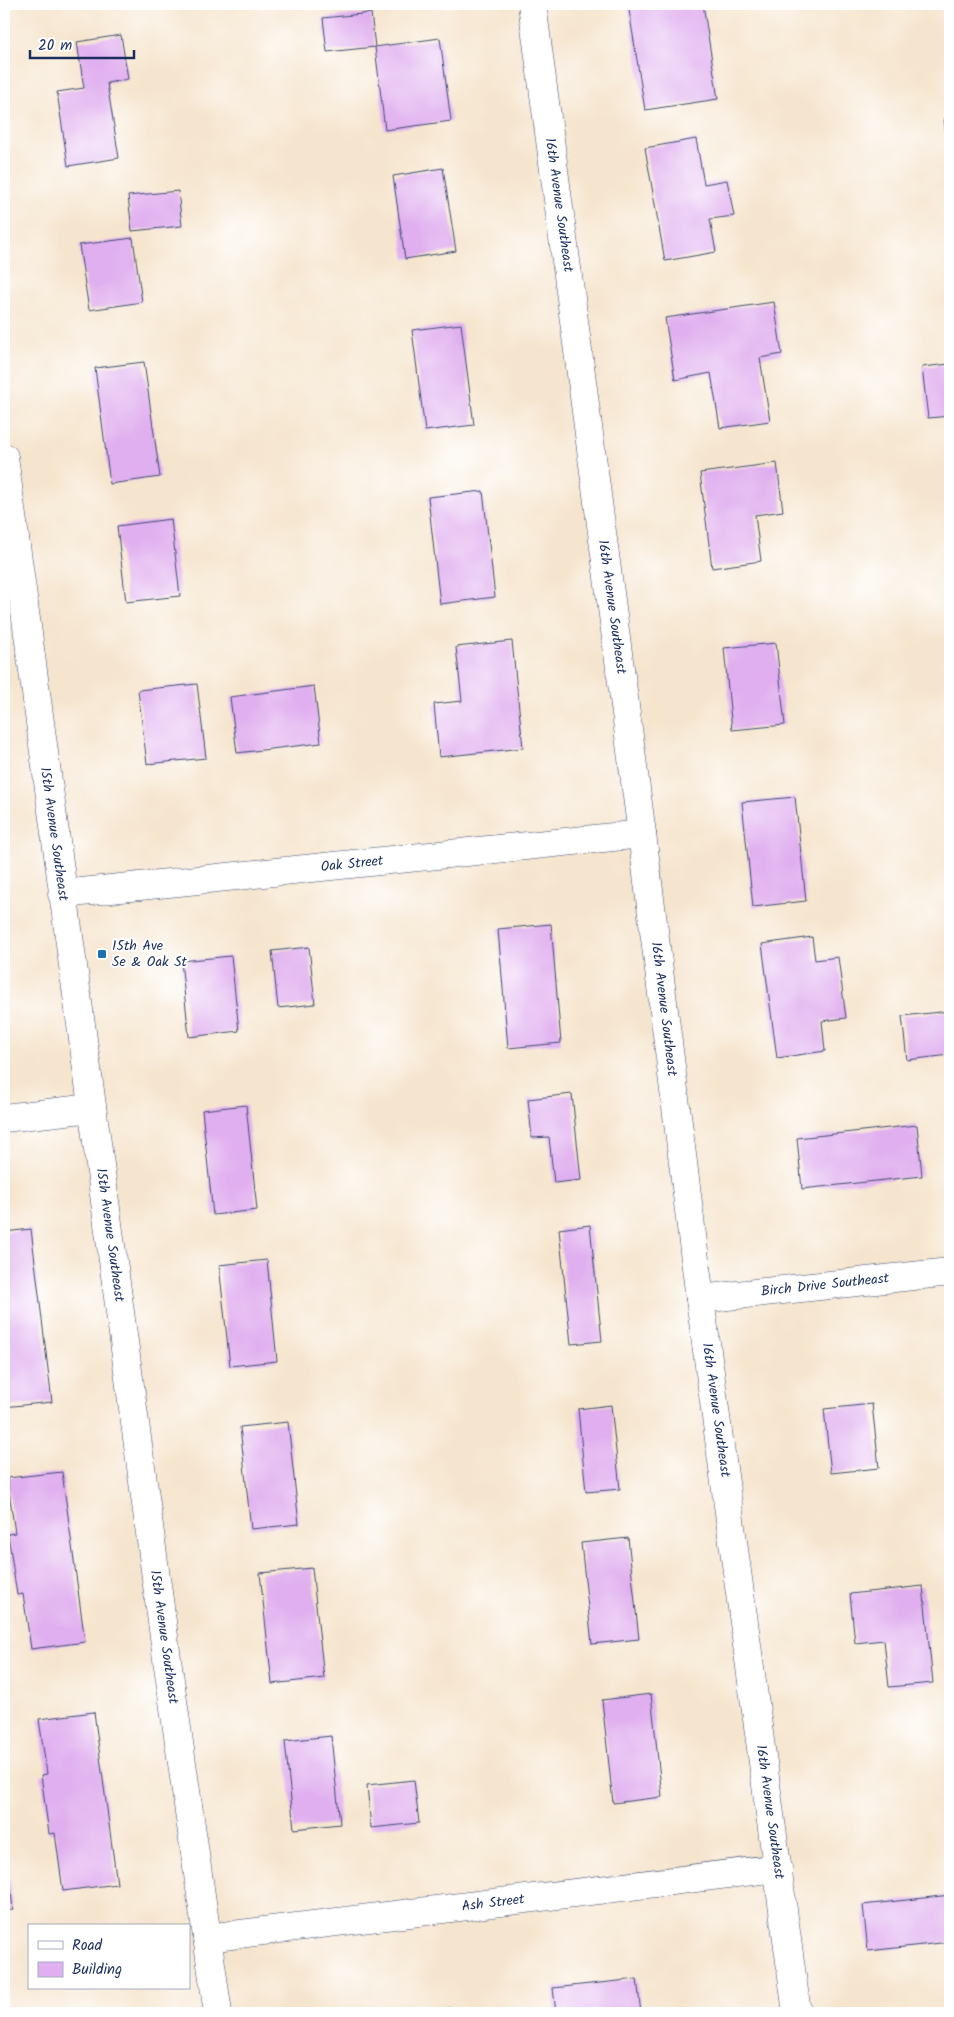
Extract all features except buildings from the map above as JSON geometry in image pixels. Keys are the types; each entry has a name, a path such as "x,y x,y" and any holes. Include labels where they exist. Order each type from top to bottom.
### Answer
{"street":[{"name":"16th Avenue Southeast","path":"532,4 642,834 700,1299 797,2013"},
{"name":"15th Avenue Southeast","path":"4,457 62,894 218,2013"},
{"name":"Oak Street","path":"62,894 642,834"},
{"path":"4,1118 92,1108"},
{"name":"Birch Drive Southeast","path":"700,1299 950,1272"},
{"name":"Ash Street","path":"207,1938 778,1868"}],"place":[{"name":"15th Ave Se & Oak St","path":"102,954"}]}
